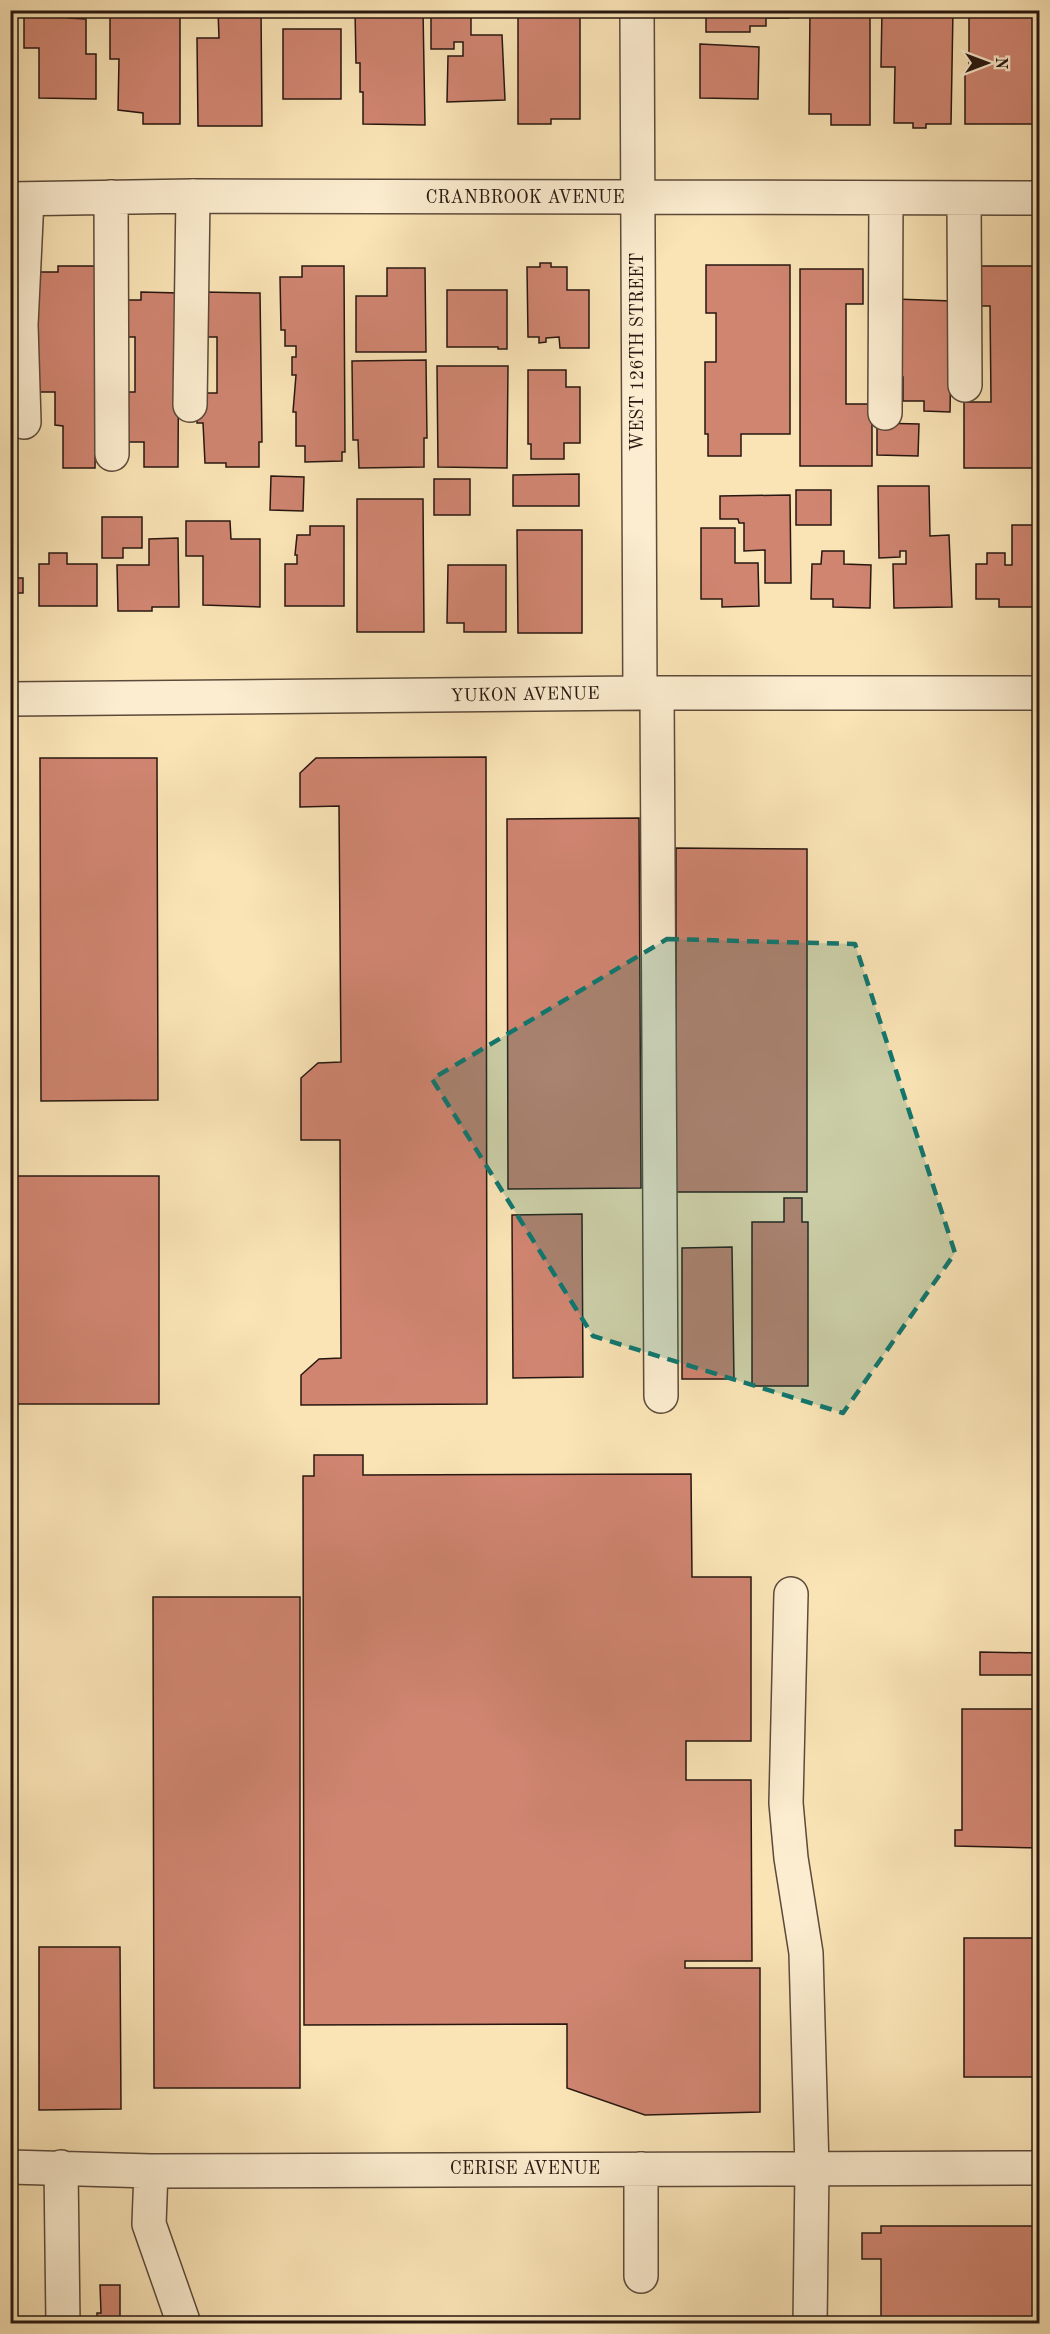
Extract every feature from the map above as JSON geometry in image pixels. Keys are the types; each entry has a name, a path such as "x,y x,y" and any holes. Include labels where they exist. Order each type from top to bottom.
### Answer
{"street":[{"name":"WEST 126TH STREET","path":"637,10 638,198 661,1396"},
{"name":"CRANBROOK AVENUE","path":"19,199 193,196 1040,198"},
{"path":"190,405 193,196"},
{"path":"111,197 112,454"},
{"path":"865,387 871,257 877,198"},
{"path":"877,198 885,413"},
{"path":"964,198 965,385"},
{"path":"10,304 18,422 21,325 19,199"},
{"name":"YUKON AVENUE","path":"10,699 648,693 1040,693"},
{"path":"791,1594 786,1803 791,1858 806,1953 812,2168 810,2324"},
{"name":"CERISE AVENUE","path":"10,2167 151,2171 1040,2168"},
{"path":"61,2167 63,2324"},
{"path":"641,2169 641,2276"},
{"path":"151,2171 149,2224 184,2324"}],"highlighted area":[{"path":"667,939 855,944 955,1253 843,1413 593,1336 432,1079"}],"building":[{"path":"10,10 15,10 15,126 10,126"},
{"path":"110,10 180,10 180,124 143,124 143,113 118,110 119,59 110,59"},
{"path":"218,10 261,10 262,126 198,126 197,38 219,38"},
{"path":"355,10 423,10 425,125 363,124 360,63 356,63"},
{"path":"431,10 471,10 471,35 502,35 505,100 447,102 448,56 463,56 463,42 454,42 454,49 431,49"},
{"path":"518,10 580,10 580,119 551,119 551,124 518,124"},
{"path":"706,10 789,10 789,18 766,18 766,26 750,26 750,32 706,32"},
{"path":"810,10 870,10 870,125 831,125 831,114 809,114"},
{"path":"882,10 953,10 951,124 926,124 926,128 913,128 913,123 894,123 895,67 881,67"},
{"path":"969,10 1036,10 1036,124 965,124 965,71 969,71"},
{"path":"24,14 68,14 68,18 86,19 86,54 96,54 96,99 39,98 39,48 24,48"},
{"path":"283,29 341,29 341,99 283,99"},
{"path":"700,44 759,47 758,99 700,98"},
{"path":"540,263 551,263 551,267 567,267 567,290 589,290 589,348 560,348 559,337 546,338 546,342 539,343 539,337 528,337 527,267 540,267"},
{"path":"706,265 790,265 790,434 741,434 741,456 708,456 708,434 705,434 705,362 716,362 716,313 706,313"},
{"path":"58,266 98,266 95,468 63,468 63,426 55,425 55,392 31,392 28,272 58,272"},
{"path":"302,266 344,266 345,452 342,452 342,461 305,462 305,446 296,446 296,412 293,412 296,375 292,375 292,357 296,357 296,346 285,346 285,330 281,330 280,277 302,277"},
{"path":"972,266 1035,266 1035,468 964,468 964,402 991,402 990,306 972,306"},
{"path":"387,268 425,268 426,352 356,352 356,296 387,296"},
{"path":"800,269 863,269 863,304 846,304 846,404 872,404 872,466 800,466"},
{"path":"447,290 507,290 507,349 447,347"},
{"path":"141,292 179,293 178,467 144,467 144,442 120,442 121,392 135,392 135,337 119,337 120,300 141,300"},
{"path":"203,292 260,293 262,442 259,442 259,467 226,467 226,463 205,463 203,423 197,423 197,410 203,393 217,393 217,337 203,337"},
{"path":"895,299 952,301 950,412 924,411 924,401 903,401 903,377 893,376"},
{"path":"426,360 427,438 424,438 424,467 359,468 358,440 353,440 352,361"},
{"path":"437,366 508,366 507,468 438,467"},
{"path":"528,370 566,370 566,387 580,387 580,443 564,443 564,459 531,459 531,444 528,444"},
{"path":"877,423 919,424 918,456 877,455"},
{"path":"10,438 15,438 16,467 10,467"},
{"path":"579,474 579,506 513,506 513,475"},
{"path":"271,476 304,477 303,511 270,510"},
{"path":"434,479 470,479 470,515 434,515"},
{"path":"878,486 929,486 930,536 949,535 952,607 894,608 893,564 906,564 906,551 900,551 900,557 879,558"},
{"path":"796,490 831,490 831,525 796,525"},
{"path":"790,495 791,583 765,583 765,550 744,551 744,523 739,523 738,519 720,519 720,496"},
{"path":"357,499 423,499 424,632 357,632"},
{"path":"102,517 142,517 142,548 123,548 123,558 102,558"},
{"path":"186,521 230,521 231,539 260,539 260,607 203,605 203,556 186,556"},
{"path":"1012,525 1034,525 1033,607 999,607 999,599 976,599 976,564 987,564 987,553 1005,553 1005,565 1012,565"},
{"path":"310,526 344,526 344,606 285,606 285,564 297,564 297,555 295,555 297,535 310,535"},
{"path":"701,528 735,528 735,563 758,563 759,606 722,607 722,599 701,599"},
{"path":"517,530 582,530 582,633 518,633"},
{"path":"178,538 179,607 152,607 152,611 118,611 117,565 149,565 149,539"},
{"path":"822,551 844,551 844,564 871,565 870,608 833,607 833,599 811,599 812,564 821,564"},
{"path":"49,553 67,553 67,564 97,564 97,606 39,606 39,564 49,564"},
{"path":"10,563 15,563 15,578 23,578 23,593 14,593 15,605 10,606"},
{"path":"448,565 506,565 506,632 464,632 464,623 447,623"},
{"path":"486,757 487,1404 301,1405 301,1375 319,1359 341,1358 340,1140 301,1140 301,1078 318,1063 341,1062 339,806 300,807 300,773 316,758"},
{"path":"40,758 157,758 158,1100 41,1101"},
{"path":"639,818 641,1188 508,1189 507,819"},
{"path":"676,848 807,849 807,1192 676,1192"},
{"path":"10,1176 159,1176 159,1404 10,1404"},
{"path":"784,1198 802,1198 802,1222 808,1222 808,1386 752,1386 752,1222 784,1222"},
{"path":"582,1214 583,1377 513,1378 512,1215"},
{"path":"732,1247 734,1379 682,1379 682,1248"},
{"path":"314,1455 363,1455 363,1475 691,1474 692,1577 751,1577 751,1741 686,1741 686,1780 751,1780 752,1961 685,1961 685,1968 760,1968 760,2112 645,2115 567,2088 567,2024 304,2025 303,1476 314,1476"},
{"path":"153,1597 300,1597 300,2088 154,2088"},
{"path":"980,1652 1040,1653 1040,1675 980,1675"},
{"path":"962,1709 1040,1709 1040,1848 955,1846 955,1830 962,1830"},
{"path":"964,1938 1040,1938 1040,2077 964,2077"},
{"path":"39,1947 120,1947 121,2109 39,2110"},
{"path":"881,2226 1040,2226 1040,2324 881,2324 881,2259 862,2259 862,2233 881,2233"},
{"path":"100,2285 120,2285 120,2324 97,2324 97,2313 101,2313"},
{"path":"10,2313 16,2313 16,2324 10,2324"}]}
